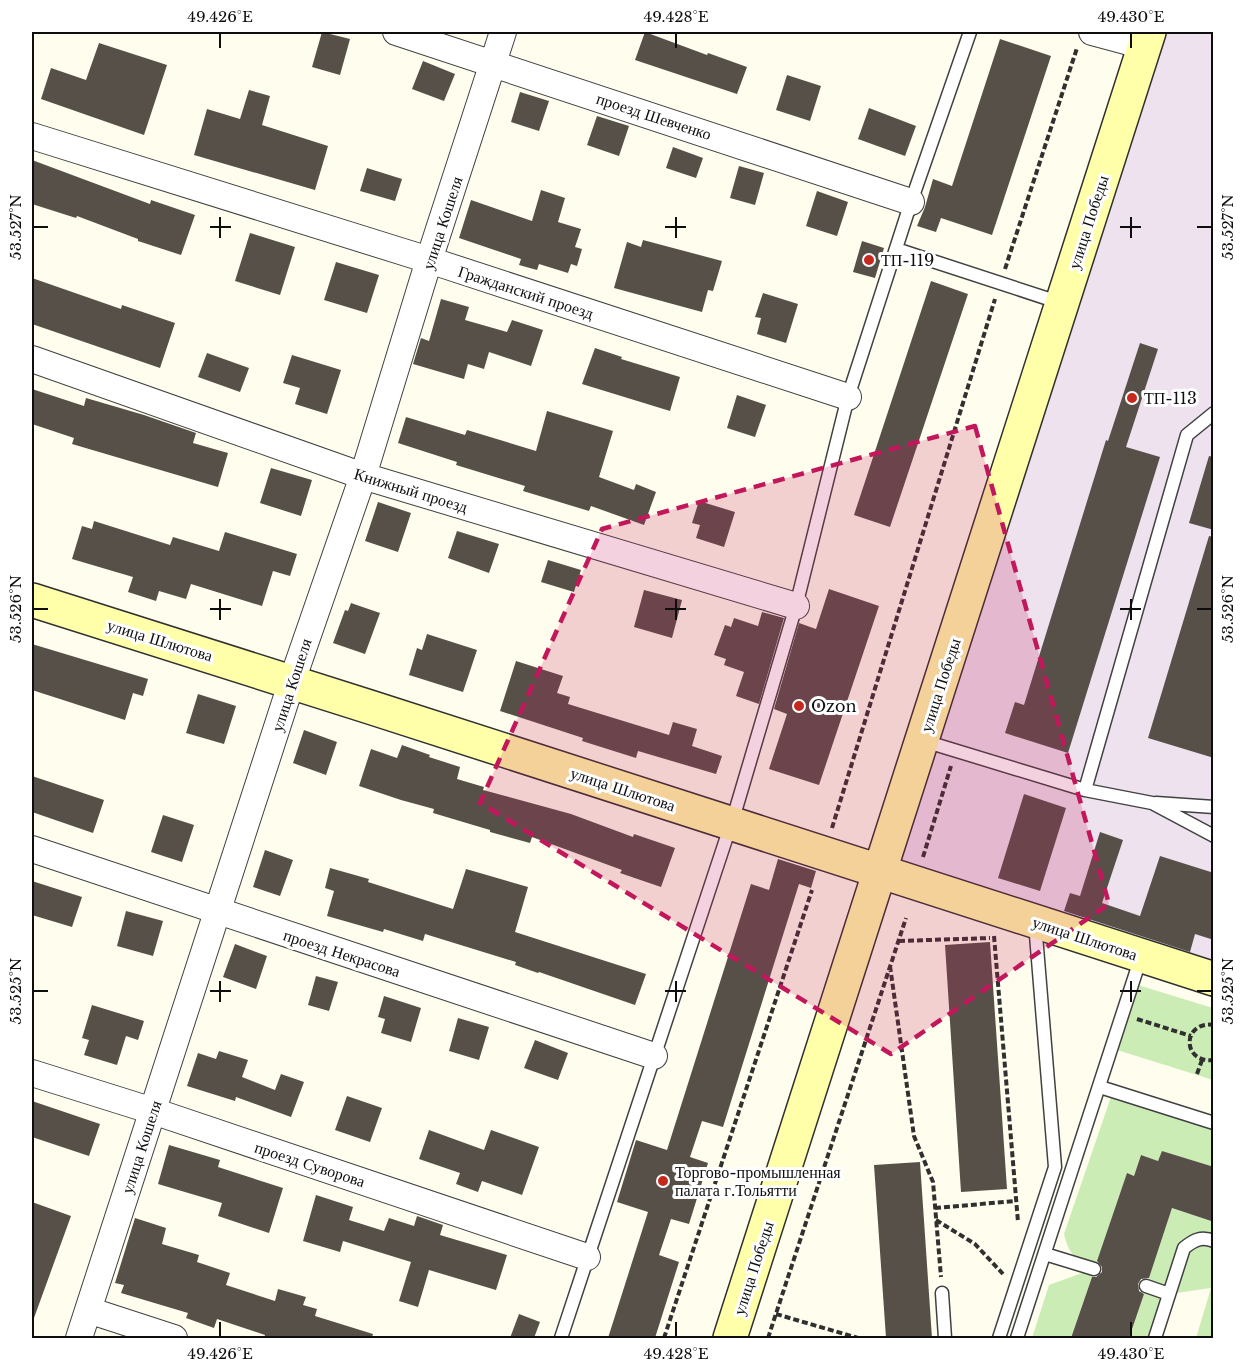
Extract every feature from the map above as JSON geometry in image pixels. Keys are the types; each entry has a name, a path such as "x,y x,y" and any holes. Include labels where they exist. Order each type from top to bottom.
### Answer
{"main road":[{"name":"улица Победы","path":"730,1338 1147,39"},
{"name":"улица Шлютова","path":"32,600 292,681 880,873 993,923 1035,922 1214,979"}],"street":[{"name":"проезд Шевченко","path":"396,32 911,202"},
{"name":"улица Кошеля","path":"79,1338 292,681 363,476 429,260 503,32"},
{"path":"1086,37 1147,39"},
{"name":"Гражданский проезд","path":"32,136 429,260 848,397"},
{"name":"Книжный проезд","path":"32,359 363,476 796,606"},
{"name":"проезд Некрасова","path":"32,849 654,1056"},
{"name":"проезд Суворова","path":"32,1073 153,1111 587,1257"},
{"path":"88,1310 174,1338"}],"lane":[{"path":"561,1338 731,824 796,606 848,397 911,202 970,32"},
{"path":"896,249 1063,303"},
{"path":"1085,790 1187,435 1214,413"},
{"path":"922,741 1085,790 1152,803 1214,807"},
{"path":"1152,803 1214,836"},
{"path":"999,1338 1055,1167 1035,922"},
{"path":"1017,1338 1142,956"},
{"path":"1100,1087 1214,1123"},
{"path":"1155,1338 1184,1248 1194,1239 1214,1240"},
{"path":"1045,1254 1094,1269"},
{"path":"1146,1286 1169,1294"},
{"path":"942,1293 945,1338"}],"path":[{"path":"830,834 1000,283 1086,37"},
{"path":"923,857 956,750"},
{"path":"664,1338 812,890"},
{"path":"768,1338 906,918"},
{"path":"898,940 993,923 1016,1201 935,1208"},
{"path":"890,965 914,1136 933,1182 942,1293"},
{"path":"1123,1014 1191,1036"},
{"path":"1213,1024 1197,1027 1191,1036 1190,1048 1202,1060 1214,1060"},
{"path":"1197,1074 1202,1060"},
{"path":"936,1220 975,1244 1016,1287"},
{"path":"776,1314 858,1338"}],"highlighted area":[{"path":"975,426 1109,904 891,1054 480,803 602,529"}],"shaded area":[{"path":"1157,32 1213,32 1213,964 892,865"}],"green space":[{"path":"1138,985 1213,1008 1213,1080 1117,1050"},
{"path":"1113,1091 1213,1123 1213,1167 1162,1151 1158,1161 1141,1155 1134,1176 1127,1174 1071,1338 1032,1338 1049,1285 1093,1269 1074,1255 1068,1247 1064,1234"},
{"path":"1172,1208 1213,1222 1213,1338 1196,1338 1211,1288 1170,1294 1155,1338 1129,1338"}],"building":[{"path":"322,32 350,39 340,75 312,67"},
{"path":"645,32 747,67 737,94 635,60"},
{"path":"1000,39 1051,56 992,235 941,218 936,232 917,226 933,179 952,186"},
{"path":"99,43 167,65 144,135 41,99 51,68 86,80"},
{"path":"423,61 455,74 444,101 412,89"},
{"path":"787,75 821,86 810,121 776,110"},
{"path":"249,90 270,96 262,125 328,146 315,190 194,155 207,109 240,119"},
{"path":"520,92 549,101 539,131 511,122"},
{"path":"869,108 916,126 905,156 858,139"},
{"path":"597,116 629,126 619,156 587,145"},
{"path":"673,147 703,158 696,178 666,168"},
{"path":"32,160 150,204 151,200 195,215 181,255 138,241 138,239 77,216 76,218 32,204"},
{"path":"739,166 764,173 755,205 730,198"},
{"path":"367,168 402,179 395,201 360,191"},
{"path":"541,190 565,198 558,222 581,229 575,247 582,249 577,266 571,264 568,273 539,264 537,270 519,265 521,259 459,238 471,200 532,221"},
{"path":"817,191 848,202 837,236 806,226"},
{"path":"250,233 295,247 280,295 235,281"},
{"path":"643,240 722,261 713,291 708,290 702,312 614,288 627,242 641,247"},
{"name":"ТП-119","path":"862,241 884,248 875,278 853,272"},
{"path":"336,262 379,275 367,313 324,300"},
{"path":"32,278 121,309 122,305 175,323 160,368 32,324"},
{"path":"931,281 968,294 890,527 854,515"},
{"path":"763,293 798,304 786,343 757,334 761,318 755,317"},
{"path":"441,299 469,307 465,320 507,332 512,320 543,330 531,366 489,352 484,369 468,364 464,379 413,364 421,338 429,341"},
{"path":"1140,343 1158,349 1126,447 1160,457 1068,753 1005,733 1015,702 1024,705 1106,440 1108,441"},
{"path":"595,348 622,357 621,359 680,377 670,411 582,384"},
{"path":"207,353 249,368 240,392 198,377"},
{"path":"292,355 341,370 327,414 295,404 300,388 283,383"},
{"path":"32,389 84,406 86,398 196,433 193,443 228,453 218,487 72,444 74,438 32,424"},
{"path":"737,395 766,405 755,437 727,428"},
{"path":"547,411 613,431 599,477 634,490 636,484 656,492 644,525 591,506 589,511 523,491 525,486 456,465 457,462 398,443 406,417 465,435 467,430 536,451"},
{"path":"1209,456 1214,457 1214,530 1189,523"},
{"path":"271,468 312,480 301,516 260,503"},
{"path":"699,501 735,512 724,547 696,538 700,525 692,523"},
{"path":"378,502 411,513 398,552 365,541"},
{"path":"94,521 170,545 173,537 219,551 225,532 297,554 290,576 273,571 262,606 191,584 186,599 159,591 156,601 128,592 133,577 72,559 82,526 92,529"},
{"path":"457,531 499,544 489,573 448,558"},
{"path":"1209,536 1214,537 1214,758 1148,738"},
{"path":"548,560 581,570 574,592 541,582"},
{"path":"829,589 879,606 819,785 769,769 787,714 774,709 799,623 816,629"},
{"path":"644,590 682,600 672,638 634,627"},
{"path":"351,603 380,613 365,654 333,643 345,610 348,611"},
{"path":"762,612 784,618 759,704 736,696 744,672 724,665 726,659 714,655 725,625 731,627 734,618 758,626"},
{"path":"427,634 477,650 463,692 409,675 417,648 422,650"},
{"path":"32,644 148,679 143,696 133,693 125,720 32,690"},
{"path":"516,661 563,676 557,693 570,697 568,704 669,735 673,722 697,729 692,746 722,756 716,774 638,751 636,758 500,711"},
{"path":"198,694 236,706 224,744 186,733"},
{"path":"304,730 337,742 326,775 293,763"},
{"path":"402,745 460,767 457,779 484,787 483,790 571,814 633,837 634,834 675,848 661,887 532,837 530,843 490,832 490,830 433,813 434,809 359,786 371,749 397,758"},
{"path":"32,776 104,800 93,833 32,812"},
{"path":"1024,794 1066,808 1040,891 998,878"},
{"path":"163,815 194,825 182,862 151,852"},
{"path":"1100,832 1123,840 1102,903 1140,916 1160,856 1214,873 1214,940 1195,934 1190,952 1064,911 1070,893 1080,896"},
{"path":"265,850 293,860 280,896 253,887"},
{"path":"778,859 816,871 811,888 799,884 723,1127 702,1121 690,1157 708,1163 689,1224 671,1219 659,1255 679,1262 655,1338 608,1338 648,1212 617,1202 636,1140 667,1150 751,884 769,890"},
{"path":"330,868 369,879 368,882 453,909 466,869 528,887 515,932 646,974 635,1005 515,965 516,962 425,934 423,941 327,916 334,891 325,888"},
{"path":"32,881 82,897 72,927 32,915"},
{"path":"126,911 163,921 153,956 117,946"},
{"path":"990,942 1007,1189 961,1192 945,945"},
{"path":"235,944 267,956 256,989 223,977"},
{"path":"316,976 338,982 329,1011 308,1005"},
{"path":"384,996 421,1008 411,1042 381,1033 385,1019 378,1017"},
{"path":"92,1005 144,1021 138,1040 126,1036 117,1065 84,1055 89,1040 82,1038"},
{"path":"458,1018 489,1027 479,1060 449,1051"},
{"path":"535,1040 568,1053 558,1080 524,1068"},
{"path":"219,1051 248,1060 242,1077 275,1090 281,1074 304,1082 291,1117 236,1097 235,1101 187,1086 198,1053 216,1059"},
{"path":"347,1096 382,1108 370,1142 335,1130"},
{"path":"32,1101 100,1124 89,1156 32,1137"},
{"path":"429,1130 484,1150 491,1130 539,1147 522,1195 482,1181 478,1192 456,1184 460,1173 419,1159"},
{"path":"169,1145 220,1160 218,1167 283,1188 269,1233 218,1216 222,1203 158,1184"},
{"path":"1162,1151 1214,1167 1214,1222 1172,1208 1149,1278 1141,1279 1138,1284 1139,1291 1144,1294 1129,1338 1071,1338 1092,1277 1102,1272 1102,1267 1097,1261 1127,1173 1134,1176 1141,1155 1158,1161"},
{"path":"920,1162 932,1338 886,1338 874,1165"},
{"path":"316,1195 353,1207 349,1220 384,1231 389,1218 414,1226 417,1216 443,1225 440,1235 507,1255 496,1290 429,1270 418,1307 399,1301 411,1262 343,1241 340,1252 303,1241"},
{"path":"32,1202 71,1216 34,1318 32,1318"},
{"path":"135,1218 166,1228 162,1244 199,1255 197,1262 230,1273 226,1285 275,1301 278,1289 306,1297 303,1305 317,1309 315,1316 373,1334 372,1338 264,1338 265,1335 217,1319 214,1328 186,1318 188,1313 121,1293 124,1285 115,1283"},
{"path":"519,1314 540,1322 534,1338 510,1338"}],"place":[{"name":"ТП-119","path":"869,260"},
{"name":"ТП-113","path":"1132,398"},
{"name":"Ozon","path":"799,706"},
{"name":"Торгово-промышленная палата г.Тольятти","path":"663,1181"}]}
